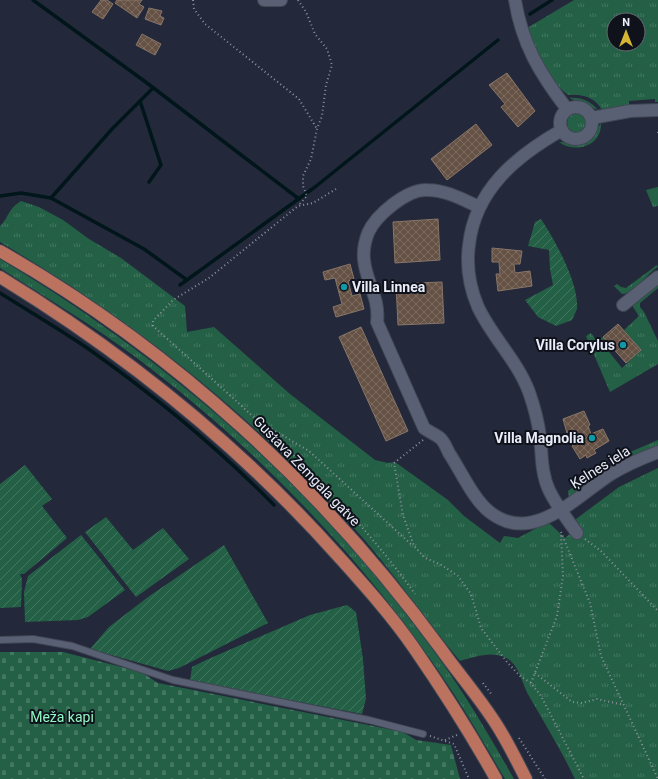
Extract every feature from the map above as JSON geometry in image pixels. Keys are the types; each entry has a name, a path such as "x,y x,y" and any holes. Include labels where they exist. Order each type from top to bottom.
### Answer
{"main road":[{"name":"Gustava Zemgala gatve","path":"0,250 61,287 155,354 232,417 323,505 419,619 501,731 526,779"},
{"path":"0,278 41,302 118,355 171,396 241,456 308,522 380,604 414,648 496,779"},
{"path":"466,730 488,779"},
{"path":"501,731 535,779"}],"street":[{"path":"264,0 281,0"},
{"path":"515,0 524,39 532,58 567,109"},
{"path":"575,106 583,107 589,112 592,118 592,127 589,134 582,138 574,139 567,136 562,130 560,123 562,115 567,109 575,106"},
{"path":"592,118 625,112 658,110"},
{"path":"562,130 540,144 511,166 491,186 473,220 470,234 467,269 470,285 478,307 488,325 512,358 529,393 540,436 543,466 548,489 577,533"},
{"name":"Ķelnes iela","path":"479,207 443,191 425,190 407,194 378,217 368,232 364,248 364,262 378,310 377,322 424,428 431,434 440,438 478,500 490,513 505,521 517,524 535,523 561,510 612,474 641,458 658,452"},
{"path":"623,305 658,277"}],"lane":[{"path":"0,640 33,639 72,646 173,680 369,720 423,734"}],"path":[{"path":"193,0 194,9 205,24 299,99 317,129"},
{"path":"298,0 306,12 316,34 328,49 332,65 326,85 322,116 317,129 311,159 303,176 303,186 307,196 298,206 209,278 173,300 153,321 152,326 254,418 335,498 396,568 419,600"},
{"path":"298,206 313,203 336,189"},
{"path":"254,418 309,451 414,546 425,558 440,564 458,576 471,594 481,628 511,666 520,676 531,683 540,696 584,779"},
{"path":"414,546 403,515 394,463 431,434"},
{"path":"531,683 557,616 563,576 561,530 590,603 601,656 658,779"},
{"path":"577,533 601,551 658,611"},
{"path":"535,673 572,702 582,703 597,699 625,705"},
{"path":"478,678 495,700"},
{"path":"423,734 454,744 469,779"},
{"path":"518,737 545,779"}],"green space":[{"path":"574,0 658,0 658,102 655,102 655,99 629,101 629,106 602,110 596,102 588,97 568,95 560,88 548,73 534,47 527,28"},
{"path":"569,98 585,100 598,110"},
{"path":"577,113 584,116 587,123 584,130 577,133 570,130 567,123 570,116"},
{"path":"601,123 600,131 597,137 586,146 565,146 559,142 583,143 591,138"},
{"path":"658,187 658,206 653,207 646,190"},
{"path":"21,201 39,207 63,220 89,239 121,258 185,306 187,332 214,327 290,394 375,460 388,463 395,462 448,500 464,516 500,543 504,536 518,538 548,522 565,538 578,527 576,519 619,487 658,468 658,779 575,779 512,662 502,656 496,655 478,656 460,661 368,544 314,485 273,445 188,371 143,337 50,272 0,242 0,226 13,207"},
{"path":"541,219 553,238 565,262 577,299 577,309 572,320 556,326 538,317 525,300 553,285 549,250 528,246 535,222"},
{"path":"0,259 61,297 120,338 177,381 231,427 283,476 333,527 380,581 424,638 472,707 514,779 505,779 452,691 420,644 385,598 308,510 266,468 179,391 134,356 101,333 0,268"},
{"path":"657,265 658,267 627,293 622,294 614,286 617,284 626,288"},
{"path":"658,281 658,288 640,303 640,307 658,341 658,364 610,392 586,336 591,333 596,340 603,337 605,339 601,342 622,368 641,350 624,330 639,316 633,307 633,301"},
{"path":"658,440 658,447 617,464 614,459"},
{"path":"608,463 611,468 601,470 589,484 569,498 568,491"},
{"path":"25,465 52,499 42,506 67,538 24,574 20,574 22,579 21,607 0,608 0,484"},
{"path":"106,517 133,550 163,528 189,559 136,597 85,532"},
{"path":"81,535 125,590 88,617 78,620 25,622 24,592 28,576"},
{"path":"224,545 268,623 179,668 168,671 90,649 109,627 148,597"},
{"path":"347,605 356,612 363,659 366,699 362,714 190,681 192,667 206,660 310,615"},
{"name":"Meža kapi","path":"0,652 63,652 141,672 158,683 403,732 416,740 451,745 460,779 0,779"}],"building":[{"path":"101,0 107,0 113,4 103,19 92,12"},
{"path":"117,0 142,0 139,4 144,7 137,18 115,3"},
{"path":"149,8 162,11 160,16 164,18 161,25 145,19"},
{"path":"142,34 161,44 155,55 136,45"},
{"path":"507,73 535,111 518,127 501,107 505,104 489,85"},
{"path":"476,124 492,145 447,180 431,159"},
{"path":"438,219 440,260 395,263 393,222"},
{"path":"492,248 522,251 520,264 514,264 515,273 530,271 532,286 498,291 496,274 500,274 499,262 492,262"},
{"name":"Villa Linnea","path":"350,264 354,279 348,281 352,296 360,294 364,309 336,317 333,307 342,304 335,278 325,280 323,272"},
{"path":"442,282 444,323 398,325 396,284"},
{"name":"Villa Corylus","path":"618,324 641,350 626,363 603,337"},
{"path":"361,327 408,431 386,441 339,337"},
{"name":"Villa Magnolia","path":"584,411 590,425 588,426 591,434 603,429 609,441 594,450 596,453 587,458 586,455 580,459 572,446 578,442 574,431 567,433 563,419"}],"waterway":[{"path":"33,0 147,83 299,199"},
{"path":"530,14 552,0"},
{"path":"180,285 315,187 498,40"},
{"path":"51,198 112,129 153,88"},
{"path":"140,101 161,165 149,182"},
{"path":"0,196 21,193 51,198 144,249 187,280"},
{"path":"0,293 79,343 162,404 231,463 274,505"}],"place":[{"name":"Villa Linnea","path":"344,287"},
{"name":"Villa Corylus","path":"623,345"},
{"name":"Villa Magnolia","path":"592,438"}]}
